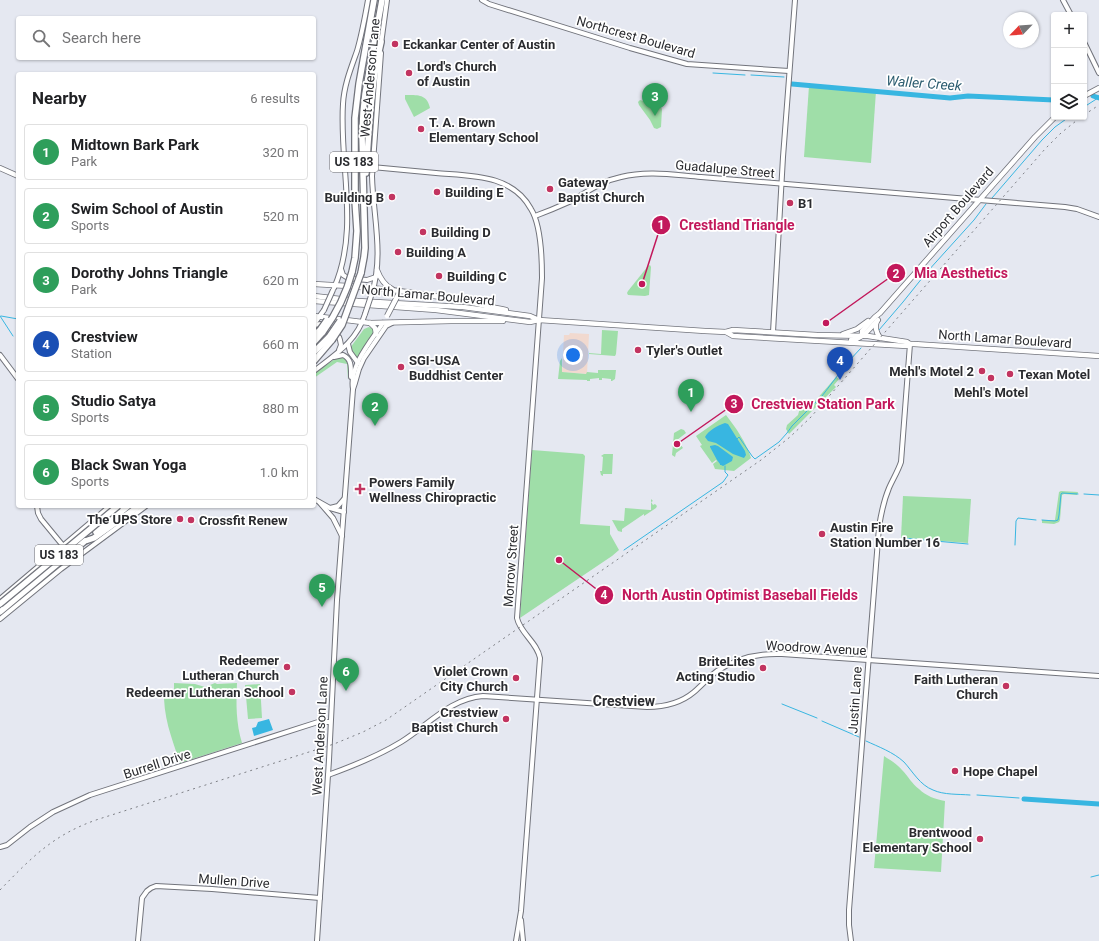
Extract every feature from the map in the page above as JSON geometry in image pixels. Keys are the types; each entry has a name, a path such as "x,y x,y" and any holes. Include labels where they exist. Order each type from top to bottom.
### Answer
{"highway":[{"name":"US 183","path":"321,331 338,308 348,289 355,258 357,231 354,200 355,118 369,0"},
{"name":"US 183","path":"316,350 330,338 346,312 361,273 365,248 362,135 363,113 372,53 384,0"},
{"path":"364,195 374,87 381,42"},
{"path":"316,334 321,331"},
{"path":"316,339 321,331"},
{"path":"316,358 330,338"},
{"name":"US 183","path":"0,604 116,508"},
{"name":"US 183","path":"0,612 126,508"},
{"path":"85,541 94,538 136,508"}],"main road":[{"path":"1087,94 1099,88"},
{"name":"Airport Boulevard","path":"862,336 880,313 1034,137 1052,120"},
{"path":"0,168 16,175"},
{"path":"377,270 384,284 398,292"},
{"path":"316,284 334,288 398,292 457,299 521,315"},
{"path":"383,323 398,292"},
{"name":"North Lamar Boulevard","path":"316,296 458,307 530,316 539,320"},
{"name":"North Lamar Boulevard","path":"316,302 436,310 515,321 530,322 539,320 726,332 733,330 862,336 907,342 910,344 1099,356"},
{"path":"316,316 370,323 515,321"},
{"path":"386,316 389,322 393,322"},
{"path":"842,335 876,318 875,329 880,338"},
{"path":"370,323 375,328 376,334"},
{"name":"North Lamar Boulevard","path":"726,332 733,336 907,346 910,344"},
{"path":"847,342 858,339 862,336 864,341 868,344"}],"street":[{"name":"West Anderson Lane","path":"316,322 324,310 334,288 341,269 346,241 348,216 342,125 343,102 349,72 357,51 369,0"},
{"name":"West Anderson Lane","path":"316,369 348,344 358,330 363,322 376,277 378,241 372,193 372,167 381,42 386,6 384,0"},
{"name":"Northcrest Boulevard","path":"482,0 489,4 630,48 687,64 789,71"},
{"path":"773,332 789,71 795,0"},
{"path":"1063,0 1070,12"},
{"path":"1087,48 1099,73"},
{"path":"372,167 489,179 505,184 518,192 528,203 535,216"},
{"name":"Guadalupe Street","path":"535,216 569,202 601,183 621,176 636,174 663,174 1065,206 1099,217"},
{"name":"Morrow Street","path":"516,941 521,911 540,658 536,647 519,624 517,618 542,267 535,216"},
{"path":"341,269 344,275 348,278 367,280 376,277"},
{"path":"359,369 364,358 386,326 393,322"},
{"name":"West Anderson Lane","path":"353,389 352,383 358,362 383,323"},
{"path":"316,324 321,324 339,337 342,345 336,353"},
{"path":"348,344 350,352 358,362 359,369"},
{"name":"Justin Lane","path":"851,941 849,910 879,522 886,496 901,462 910,344"},
{"path":"330,358 343,354 349,359 351,363 352,383"},
{"path":"0,355 16,376"},
{"name":"West Anderson Lane","path":"317,941 344,499 353,389 359,369"},
{"path":"330,508 338,506 344,499"},
{"path":"316,501 330,508 344,512"},
{"path":"320,503 334,518 342,536"},
{"path":"37,508 41,519 63,548 74,559"},
{"path":"0,599 63,548 108,508"},
{"path":"0,619 74,559 143,508"},
{"name":"Woodrow Avenue","path":"328,775 365,760 401,741 453,705 465,700 483,696 656,707 670,704 693,693 719,670 736,661 762,654 1099,676"},
{"name":"Burrell Drive","path":"0,847 7,845 30,827 53,812 90,796 318,722 330,722"},
{"name":"Mullen Drive","path":"138,941 142,898 147,891 156,886 320,898"},
{"name":"Morrow Street","path":"521,911 523,941"}],"shaded area":[{"path":"570,333 589,334 587,374 562,372 564,335 569,335"}],"green space":[{"path":"809,86 876,91 871,163 804,157"},
{"path":"405,95 421,96 427,100 430,108 414,117 405,99"},
{"path":"640,100 660,106 662,109 661,127 657,129 654,128 639,105 638,102"},
{"path":"650,265 649,295 628,295 628,291"},
{"path":"369,327 373,329 374,333 357,358 351,352 350,348 364,329"},
{"path":"602,330 618,331 615,356 589,354 601,354"},
{"path":"341,357 347,361 349,370 348,380 347,364 337,362 316,377 316,373 336,358"},
{"path":"562,358 562,372 586,374 587,372 598,373 598,370 616,370 615,379 611,381 611,379 602,378 602,380 599,380 599,378 590,379 590,381 587,381 558,379 560,361"},
{"path":"836,377 839,379 834,385 836,387 789,434 786,429 787,425 798,415 800,408 804,408 805,405 809,408"},
{"path":"726,415 744,441 751,458 734,471 715,469 713,464 717,461 716,460 712,463 700,446 702,445 696,436"},
{"path":"681,429 686,433 677,440 683,448 676,453 675,457 672,455 674,433"},
{"path":"532,450 583,454 585,456 580,524 610,526 610,534 619,550 520,618"},
{"path":"604,454 613,454 612,474 603,474 603,476 601,475 600,471 602,471 603,457 601,456"},
{"path":"1059,492 1078,492 1077,495 1062,495 1059,522 1054,524 1042,523 1042,520 1055,520"},
{"path":"903,496 971,499 968,543 901,538"},
{"path":"651,502 653,505 655,504 657,506 656,508 644,516 644,514 622,529 622,532 618,531 612,520 624,521 625,508 651,510"},
{"path":"174,683 195,684 205,687 215,683 237,683 237,713 242,743 180,763 168,726 164,699 164,689 174,689"},
{"path":"260,684 262,718 248,719 245,685"},
{"path":"884,756 898,766 914,785 925,794 945,801 941,872 874,868"}],"water":[{"path":"725,423 728,424 745,451 746,455 744,458 733,454 716,443 708,441 705,437 714,428"},
{"path":"715,445 733,457 732,461 723,466 720,465 710,447"},
{"path":"269,719 273,730 254,736 252,728 256,727 258,722"}],"waterway":[{"name":"Waller Creek","path":"713,73 745,75"},
{"name":"Waller Creek","path":"751,75 784,77"},
{"name":"Waller Creek","path":"792,84 950,98 968,96 1051,100"},
{"name":"Waller Creek","path":"1093,96 1099,98"},
{"path":"1087,105 1098,98"},
{"path":"992,198 1042,140 1055,127 1065,120"},
{"path":"879,330 927,272 974,220 986,204"},
{"path":"0,316 13,336"},
{"path":"1,316 16,319"},
{"path":"737,439 739,437 755,459 779,442 792,426 822,396 848,362 861,348"},
{"path":"624,550 723,482 728,475 725,472 725,466"},
{"path":"1042,520 1058,520 1062,493 1078,494"},
{"path":"1084,494 1099,495"},
{"path":"1015,545 1016,521 1018,518 1036,520"},
{"path":"903,538 968,544"},
{"path":"782,704 817,718"},
{"path":"822,721 859,737"},
{"path":"866,741 900,758 920,782 928,788 942,793 970,795"},
{"path":"977,795 1019,798"},
{"path":"1024,799 1099,804"},
{"path":"1091,877 1099,875"}],"railway":[{"path":"1087,113 1099,105"},
{"path":"0,890 23,867 56,839 83,825 334,744 363,732 386,720 761,460 790,437 810,418 1045,149 1077,120"}],"place":[{"name":"Eckankar Center of Austin","path":"395,44"},
{"name":"Lord's Church of Austin","path":"409,73"},
{"name":"Dorothy Johns Triangle","path":"655,116"},
{"name":"T. A. Brown Elementary School","path":"421,129"},
{"name":"Gateway Baptist Church","path":"550,189"},
{"name":"Building E","path":"437,192"},
{"name":"Building B","path":"392,197"},
{"name":"B1","path":"790,203"},
{"name":"Building D","path":"423,232"},
{"name":"Building A","path":"398,252"},
{"name":"Building C","path":"439,276"},
{"name":"Crestland Triangle","path":"642,284"},
{"name":"Mia Aesthetics","path":"826,323"},
{"name":"Tyler's Outlet","path":"638,350"},
{"name":"SGI-USA Buddhist Center","path":"401,367"},
{"name":"Mehl's Motel 2","path":"982,371"},
{"name":"Texan Motel","path":"1010,374"},
{"name":"Mehl's Motel","path":"991,378"},
{"name":"Crestview","path":"840,380"},
{"name":"Midtown Bark Park","path":"691,412"},
{"name":"Swim School of Austin","path":"375,426"},
{"name":"Crestview Station Park","path":"677,444"},
{"name":"Powers Family Wellness Chiropractic","path":"360,489"},
{"name":"The UPS Store","path":"180,519"},
{"name":"Crossfit Renew","path":"191,520"},
{"name":"Austin Fire Station Number 16","path":"822,534"},
{"name":"North Austin Optimist Baseball Fields","path":"559,560"},
{"name":"Studio Satya","path":"322,607"},
{"name":"Redeemer Lutheran Church","path":"287,667"},
{"name":"BriteLites Acting Studio","path":"763,668"},
{"name":"Violet Crown City Church","path":"516,678"},
{"name":"Faith Lutheran Church","path":"1006,686"},
{"name":"Black Swan Yoga","path":"346,691"},
{"name":"Redeemer Lutheran School","path":"292,692"},
{"name":"Crestview Baptist Church","path":"506,719"},
{"name":"Hope Chapel","path":"955,771"},
{"name":"Brentwood Elementary School","path":"980,839"}],"district":[{"name":"Crestview","path":"624,701"}]}
